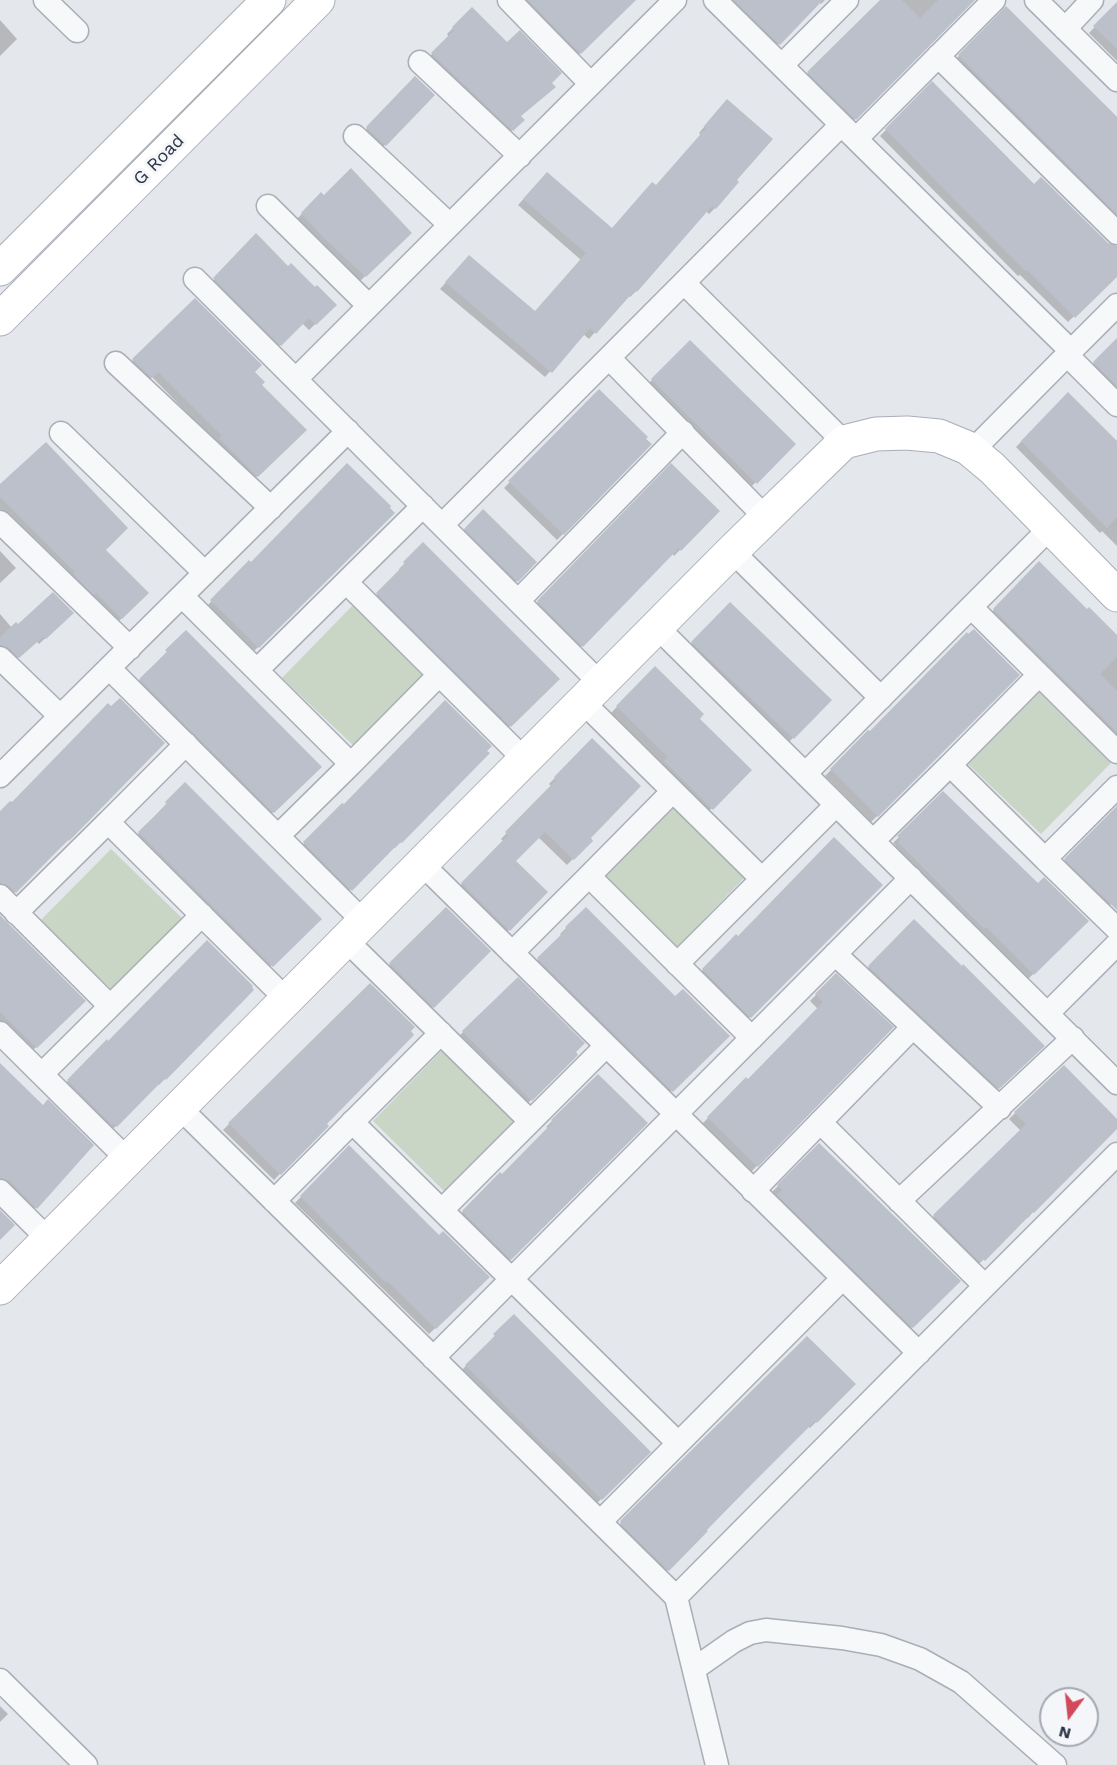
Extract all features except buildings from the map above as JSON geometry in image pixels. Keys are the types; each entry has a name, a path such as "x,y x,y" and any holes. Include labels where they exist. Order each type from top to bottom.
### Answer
{"street":[{"path":"45,0 76,31"},
{"name":"G Road","path":"0,269 269,0"},
{"name":"G Road","path":"0,319 318,0"},
{"path":"509,0 591,84"},
{"path":"716,0 1069,353 1117,405"},
{"path":"782,65 847,0"},
{"path":"442,525 684,283 849,132 938,56 994,0"},
{"path":"1036,0 1117,80"},
{"path":"1065,29 1092,0"},
{"path":"296,379 520,156 667,3"},
{"path":"938,56 1117,233"},
{"path":"420,62 520,156"},
{"path":"355,136 450,225"},
{"path":"268,206 369,306"},
{"path":"195,279 518,601 673,791 762,879"},
{"path":"684,283 844,442"},
{"path":"972,451 1117,305"},
{"path":"609,358 766,518"},
{"path":"116,363 271,508"},
{"path":"0,776 348,431"},
{"path":"518,601 684,432"},
{"path":"61,433 205,573"},
{"path":"0,1288 732,551 844,442 876,434 907,433 939,436 972,451 1117,595"},
{"path":"257,670 423,506"},
{"path":"0,522 130,648"},
{"path":"805,774 1050,528"},
{"path":"732,551 881,698"},
{"path":"346,582 525,760"},
{"path":"182,596 351,764"},
{"path":"971,607 1117,752"},
{"path":"657,627 1117,1083"},
{"path":"0,658 60,716"},
{"path":"110,668 278,836 441,1033 530,1121"},
{"path":"278,836 439,675"},
{"path":"873,841 1039,675"},
{"path":"16,913 186,744"},
{"path":"950,765 1117,929"},
{"path":"1045,859 1117,787"},
{"path":"512,953 673,791"},
{"path":"677,964 836,805"},
{"path":"108,822 286,1000"},
{"path":"422,864 919,1353"},
{"path":"589,876 752,1038"},
{"path":"433,1358 911,878"},
{"path":"0,896 110,1006"},
{"path":"42,1074 202,915"},
{"path":"1048,1013 1117,944"},
{"path":"835,954 1000,1108"},
{"path":"753,1191 913,1027"},
{"path":"0,1033 128,1160"},
{"path":"274,1201 441,1033"},
{"path":"899,1201 1073,1038"},
{"path":"442,1210 606,1046"},
{"path":"180,1108 676,1597 717,1765"},
{"path":"352,1122 678,1443"},
{"path":"820,1122 985,1286"},
{"path":"676,1597 1117,1154"},
{"path":"0,1191 48,1239"},
{"path":"600,1522 842,1279"},
{"path":"694,1669 734,1641 750,1633 766,1630 842,1638 880,1645 920,1659 961,1682 1055,1765"},
{"path":"0,1680 86,1765"}],"green space":[{"path":"353,605 426,675 355,747 282,678"},
{"path":"1039,692 1112,762 1041,834 968,764"},
{"path":"674,805 747,875 676,948 604,877"},
{"path":"111,849 183,919 113,991 40,921"},
{"path":"443,1049 516,1119 445,1192 373,1121"}]}
